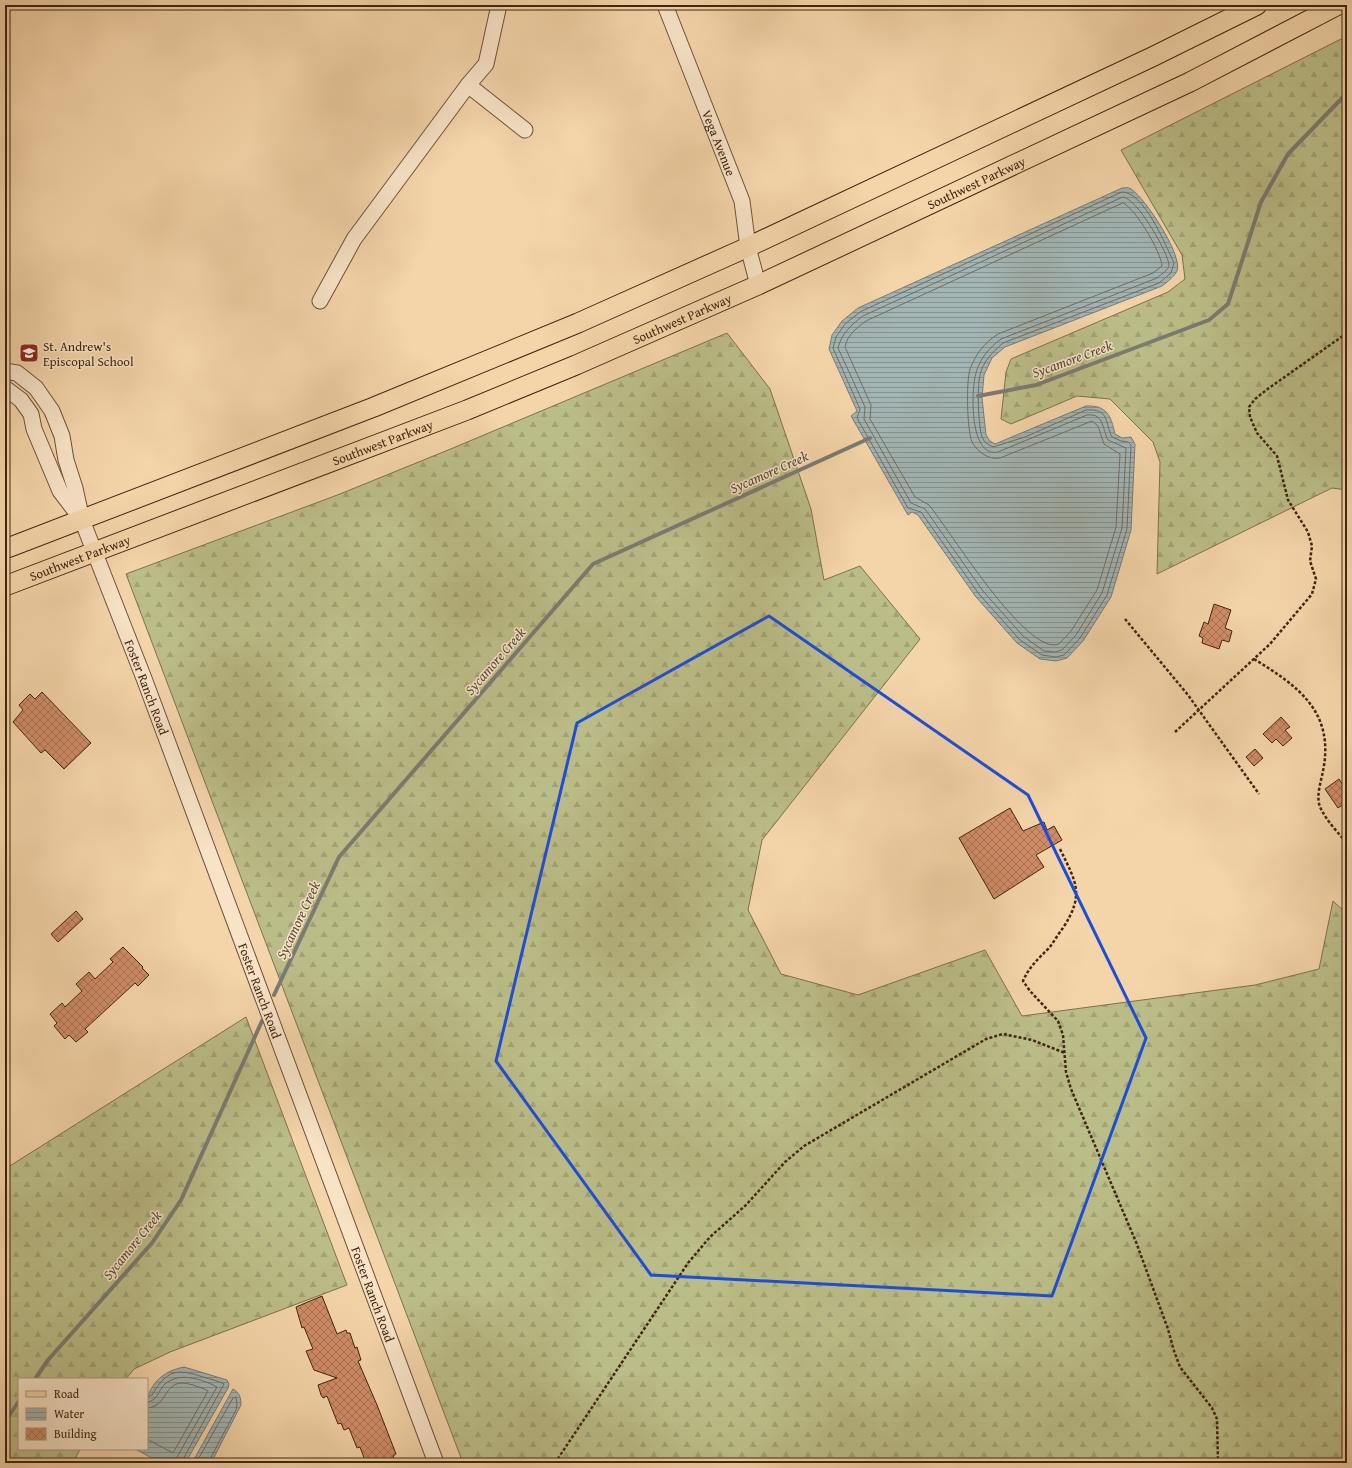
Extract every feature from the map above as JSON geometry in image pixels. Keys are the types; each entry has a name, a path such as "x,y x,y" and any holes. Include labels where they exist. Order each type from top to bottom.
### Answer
{"main road":[{"path":"5,549 381,404 578,323 748,247 1152,57 1257,5"},
{"name":"Southwest Parkway","path":"5,586 468,410 576,365 758,285 1190,82 1338,5"}],"street":[{"path":"320,300 354,239 468,85 486,64 499,5"},
{"name":"Vega Avenue","path":"665,5 742,201 748,247 758,285"},
{"path":"468,85 525,130"},
{"path":"5,371 17,373 28,381 44,398 52,411 62,436 66,460 75,488 82,520"},
{"path":"5,388 21,400 31,414 34,429 60,491 82,520"},
{"name":"Foster Ranch Road","path":"82,520 145,681 436,1463"}],"path":[{"path":"1174,732 1198,708 1270,644 1312,594 1316,579 1310,561 1312,546 1308,532 1288,500 1277,456 1257,433 1250,417 1249,407 1255,399 1269,388 1347,333"},
{"path":"1125,619 1198,708 1259,794"},
{"path":"1254,659 1301,692 1311,705 1323,728 1325,761 1318,796 1320,808 1347,843"},
{"path":"1060,849 1074,877 1077,893 1074,911 1050,946 1028,969 1023,981 1058,1022 1063,1036 1066,1072 1071,1089 1136,1242 1168,1329 1180,1367 1212,1408 1217,1419 1218,1463"},
{"path":"555,1463 688,1263 710,1237 746,1205 785,1162 804,1146 986,1039 1003,1034 1032,1040 1065,1053"}],"highlighted area":[{"path":"769,616 1028,795 1146,1038 1052,1296 651,1275 496,1061 577,723"}],"green space":[{"path":"1347,36 1347,490 1332,488 1157,574 1160,462 1153,442 1110,399 1077,396 1011,424 1001,419 1006,372 1011,359 1168,292 1185,279 1182,255 1121,150"},
{"path":"727,333 770,389 811,509 824,580 860,566 920,639 762,840 748,910 781,974 858,995 985,950 1022,1016 1255,985 1319,969 1333,901 1347,914 1347,1463 463,1463 126,574 340,494"},
{"path":"246,1017 347,1285 170,1352 134,1369 127,1378 18,1378 18,1450 80,1450 73,1463 5,1463 5,1169"}],"water":[{"path":"1122,188 1130,188 1137,194 1162,227 1174,253 1177,263 1176,273 1162,286 1005,347 992,358 984,375 982,398 986,435 990,441 995,444 1086,406 1093,406 1099,407 1107,413 1112,422 1115,434 1122,438 1131,437 1135,444 1131,530 1111,597 1083,641 1067,658 1056,661 1040,659 1017,643 976,597 918,515 912,512 908,515 851,416 857,411 829,349 832,335 842,321 858,308"},
{"path":"184,1367 227,1380 229,1384 187,1460 184,1463 161,1463 137,1450 148,1450 148,1397 150,1392 161,1377"},
{"path":"233,1389 240,1396 241,1405 211,1463 192,1463"}],"building":[{"path":"1214,604 1231,610 1225,628 1232,631 1229,642 1222,640 1219,649 1202,643 1203,638 1199,636 1204,622 1208,624"},
{"path":"42,692 91,743 64,769 45,750 41,753 13,722 23,710 19,705 30,694 35,699"},
{"path":"1281,717 1290,727 1285,730 1292,738 1283,746 1276,739 1272,743 1263,734"},
{"path":"1255,749 1263,758 1254,766 1246,757"},
{"path":"1339,779 1347,791 1347,802 1338,808 1325,789"},
{"path":"1010,808 1023,831 1044,822 1047,830 1054,826 1062,840 1036,855 1044,867 994,899 959,838"},
{"path":"76,911 83,919 58,942 51,934"},
{"path":"123,947 149,975 138,986 135,983 85,1029 88,1032 76,1042 69,1035 65,1039 54,1026 57,1023 50,1014 62,1003 65,1007 82,991 76,984 89,972 95,979 113,962 110,959"},
{"path":"322,1296 337,1334 346,1330 347,1333 350,1333 355,1348 357,1347 361,1360 358,1361 396,1454 393,1456 395,1461 388,1463 366,1463 360,1447 357,1448 349,1428 344,1430 341,1423 338,1424 327,1396 323,1398 321,1395 318,1385 337,1378 314,1370 306,1351 313,1349 304,1327 302,1328 296,1307"}],"waterway":[{"name":"Sycamore Creek","path":"978,396 1036,385 1209,320 1228,304 1261,202 1288,154 1347,93"},
{"name":"Sycamore Creek","path":"274,995 339,857 593,564 870,438"},
{"name":"Sycamore Creek","path":"36,1378 48,1360 152,1243 181,1200 262,1021"},
{"name":"Sycamore Creek","path":"5,1422 18,1402"}],"place":[{"name":"St. Andrew's Episcopal School","path":"29,353"}]}
